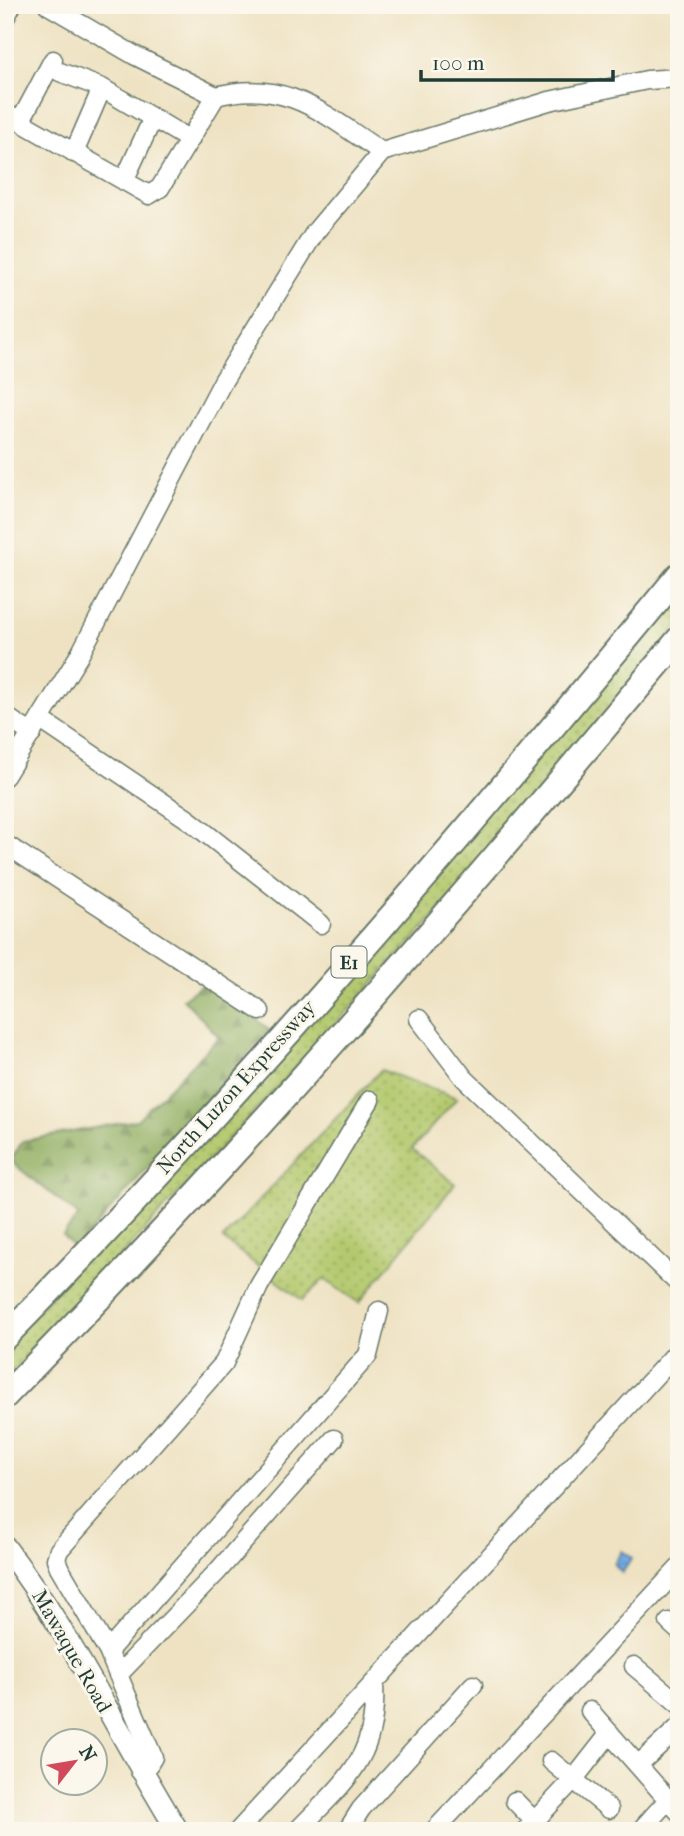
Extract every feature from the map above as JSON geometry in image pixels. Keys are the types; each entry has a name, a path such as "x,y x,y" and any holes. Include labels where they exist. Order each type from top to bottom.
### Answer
{"highway":[{"name":"North Luzon Expressway","path":"5,1338 273,1048 520,768 679,575"},
{"name":"North Luzon Expressway","path":"5,1396 302,1078 548,796 679,639"}],"main road":[{"name":"Mawaque Road","path":"5,1547 70,1640 140,1770 177,1831"}],"street":[{"path":"5,19 12,5"},
{"path":"48,5 134,55 216,96 239,90 274,90 326,114 382,152"},
{"path":"190,140 152,120 102,88 57,66 13,118 149,195 155,193 190,140 216,96"},
{"path":"5,776 80,654 223,381 315,232 382,152 550,100 647,80 679,78"},
{"path":"74,153 102,88"},
{"path":"124,181 152,120"},
{"path":"5,716 37,727 188,820 321,925"},
{"path":"5,844 260,1011"},
{"path":"419,1019 464,1078 679,1284"},
{"path":"140,1770 147,1767 153,1757 108,1651 59,1567 56,1559 59,1550 224,1363 259,1286 370,1100"},
{"path":"108,1651 368,1355 379,1311"},
{"path":"238,1831 679,1350"},
{"path":"118,1675 217,1572 334,1439"},
{"path":"434,1831 679,1568"},
{"path":"634,1666 679,1704"},
{"path":"297,1831 360,1762 371,1737 374,1684"},
{"path":"347,1831 361,1810 473,1685"},
{"path":"590,1711 639,1764 673,1807 640,1831"},
{"path":"639,1764 679,1727"},
{"path":"515,1801 534,1827 610,1733"},
{"path":"551,1761 609,1809"}],"shaded area":[{"path":"45,1802 58,1807 48,1831 33,1831"}],"green space":[{"path":"679,591 679,624 428,924 5,1381 5,1347"},
{"path":"5,724 27,737 5,772"},
{"path":"211,978 269,1030 75,1250 63,1235 79,1216 10,1161 23,1141 137,1120 219,1037 183,999"},
{"path":"381,1070 457,1098 412,1149 455,1184 359,1303 324,1279 302,1300 223,1239"}],"water":[{"path":"622,1551 632,1558 622,1573 614,1564"}]}
